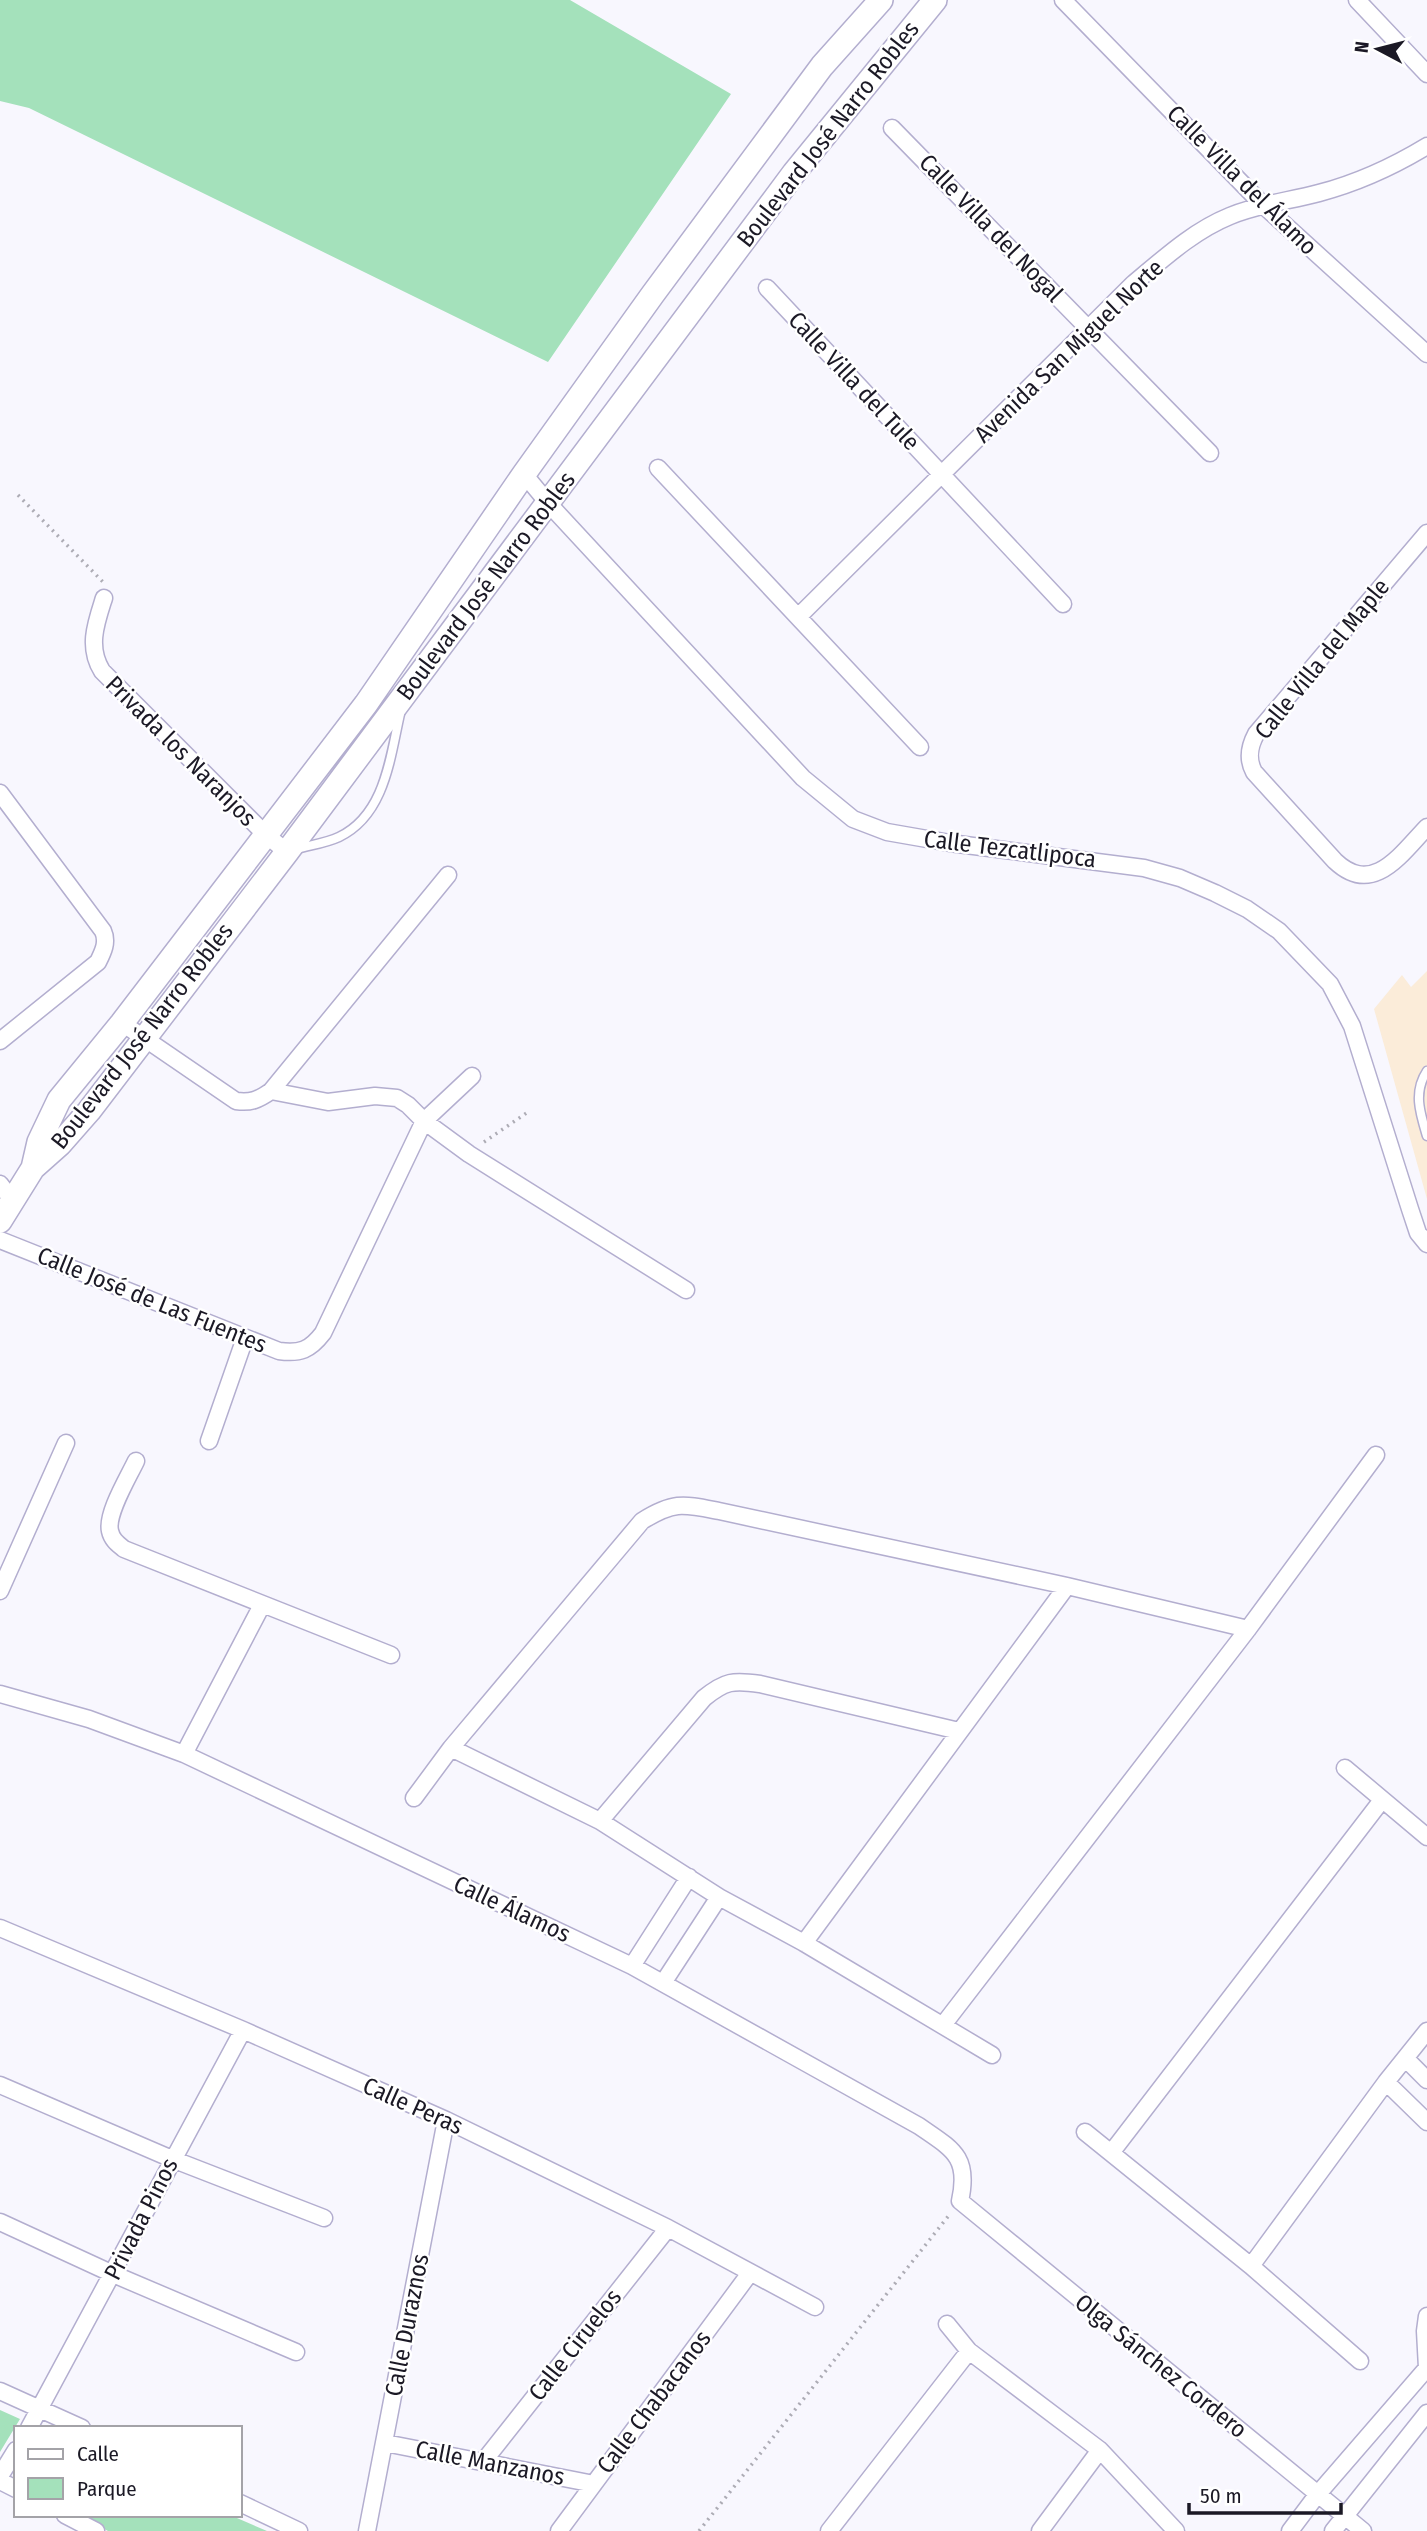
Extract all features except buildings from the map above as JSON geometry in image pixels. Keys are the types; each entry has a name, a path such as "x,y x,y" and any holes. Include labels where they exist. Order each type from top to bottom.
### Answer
{"street":[{"name":"Boulevard José Narro Robles","path":"33,1168 39,1142 60,1100 366,704 524,474 752,158 822,66 881,0"},
{"name":"Boulevard José Narro Robles","path":"0,1221 6,1192 60,1144 89,1111 287,852 794,173 935,0"},
{"name":"Calle Villa del Álamo","path":"1063,0 1263,205 1427,354"},
{"path":"1357,0 1427,74"},
{"name":"Calle Villa del Nogal","path":"892,128 1210,453"},
{"name":"Avenida San Miguel Norte","path":"798,617 1133,284 1172,251 1229,216 1345,185 1379,172 1427,146"},
{"name":"Calle Villa del Tule","path":"767,288 1063,604"},
{"path":"658,468 920,747"},
{"name":"Calle Tezcatlipoca","path":"524,474 803,778 853,819 887,832 950,843 1144,868 1180,878 1215,893 1247,909 1279,931 1330,984 1352,1027 1418,1233 1427,1244"},
{"name":"Calle Villa del Maple","path":"1427,533 1256,734 1250,750 1250,760 1254,772 1335,861 1351,872 1369,875 1385,869 1427,827"},
{"name":"Privada los Naranjos","path":"104,598 94,636 95,659 102,671 265,834 287,852"},
{"path":"0,793 103,931 104,949 98,962 87,972 0,1041"},
{"path":"122,1023 236,1101 250,1103 271,1091 448,875"},
{"path":"424,1121 472,1076"},
{"path":"271,1091 328,1102 375,1096 397,1098 469,1154 686,1290"},
{"name":"Calle José de Las Fuentes","path":"0,1240 279,1351 293,1353 305,1350 314,1345 323,1333 424,1121"},
{"path":"209,1441 245,1338"},
{"path":"0,1591 66,1443"},
{"path":"943,2025 1248,1629 1376,1455"},
{"path":"136,1461 110,1518 109,1529 113,1540 124,1549 391,1655"},
{"path":"414,1798 451,1748 642,1521 662,1509 688,1505 719,1511 1067,1586 1248,1629"},
{"path":"803,1943 1067,1586"},
{"path":"184,1754 262,1605"},
{"path":"600,1821 704,1698 720,1685 737,1681 760,1684 959,1731"},
{"name":"Calle Álamos","path":"0,1695 89,1719 184,1754 632,1966 919,2126 944,2143 956,2154 963,2168 960,2201"},
{"path":"451,1748 600,1821 719,1897 803,1943 992,2055"},
{"path":"1345,1768 1427,1837"},
{"path":"1111,2153 1382,1800"},
{"path":"632,1966 689,1877"},
{"path":"663,1983 719,1897"},
{"name":"Calle Peras","path":"0,1928 243,2029 446,2120 668,2228 815,2307"},
{"name":"Privada Pinos","path":"30,2426 243,2029"},
{"path":"1251,2266 1386,2082 1427,2031"},
{"path":"1406,2059 1427,2080"},
{"path":"1386,2082 1427,2122"},
{"path":"0,2085 172,2158 324,2218"},
{"name":"Calle Duraznos","path":"367,2531 446,2120"},
{"path":"1085,2132 1251,2266 1360,2361"},
{"name":"Olga Sánchez Cordero","path":"960,2201 1363,2531"},
{"path":"0,2222 113,2274 296,2352"},
{"name":"Calle Ciruelos","path":"483,2462 668,2228"},
{"name":"Calle Chabacanos","path":"559,2531 750,2273"},
{"path":"1290,2531 1317,2494 1427,2368 1427,2316"},
{"path":"947,2324 969,2351 1100,2450 1176,2531"},
{"path":"829,2531 969,2351"},
{"path":"0,2391 78,2426"},
{"path":"1333,2531 1427,2413"},
{"name":"Calle Manzanos","path":"385,2443 594,2484"},
{"path":"1040,2531 1100,2450"},
{"path":"0,2476 14,2452"},
{"path":"242,2504 299,2531"},
{"path":"69,2517 96,2531"}],"lane":[{"path":"287,852 337,838 351,830 372,807 384,785 405,694"},
{"path":"1427,1071 1421,1080 1419,1101 1427,1136"}],"path":[{"path":"18,495 102,579 105,585 104,598"},
{"path":"469,1154 499,1129 528,1112"},
{"path":"699,2531 960,2201"}],"shaded area":[{"path":"1427,971 1427,1199 1374,1009 1402,975 1411,987"}],"green space":[{"path":"0,0 570,0 731,94 548,362 29,108 0,101"},
{"path":"0,2410 20,2419 0,2452"},
{"path":"82,2517 235,2517 267,2531 108,2531"}]}
